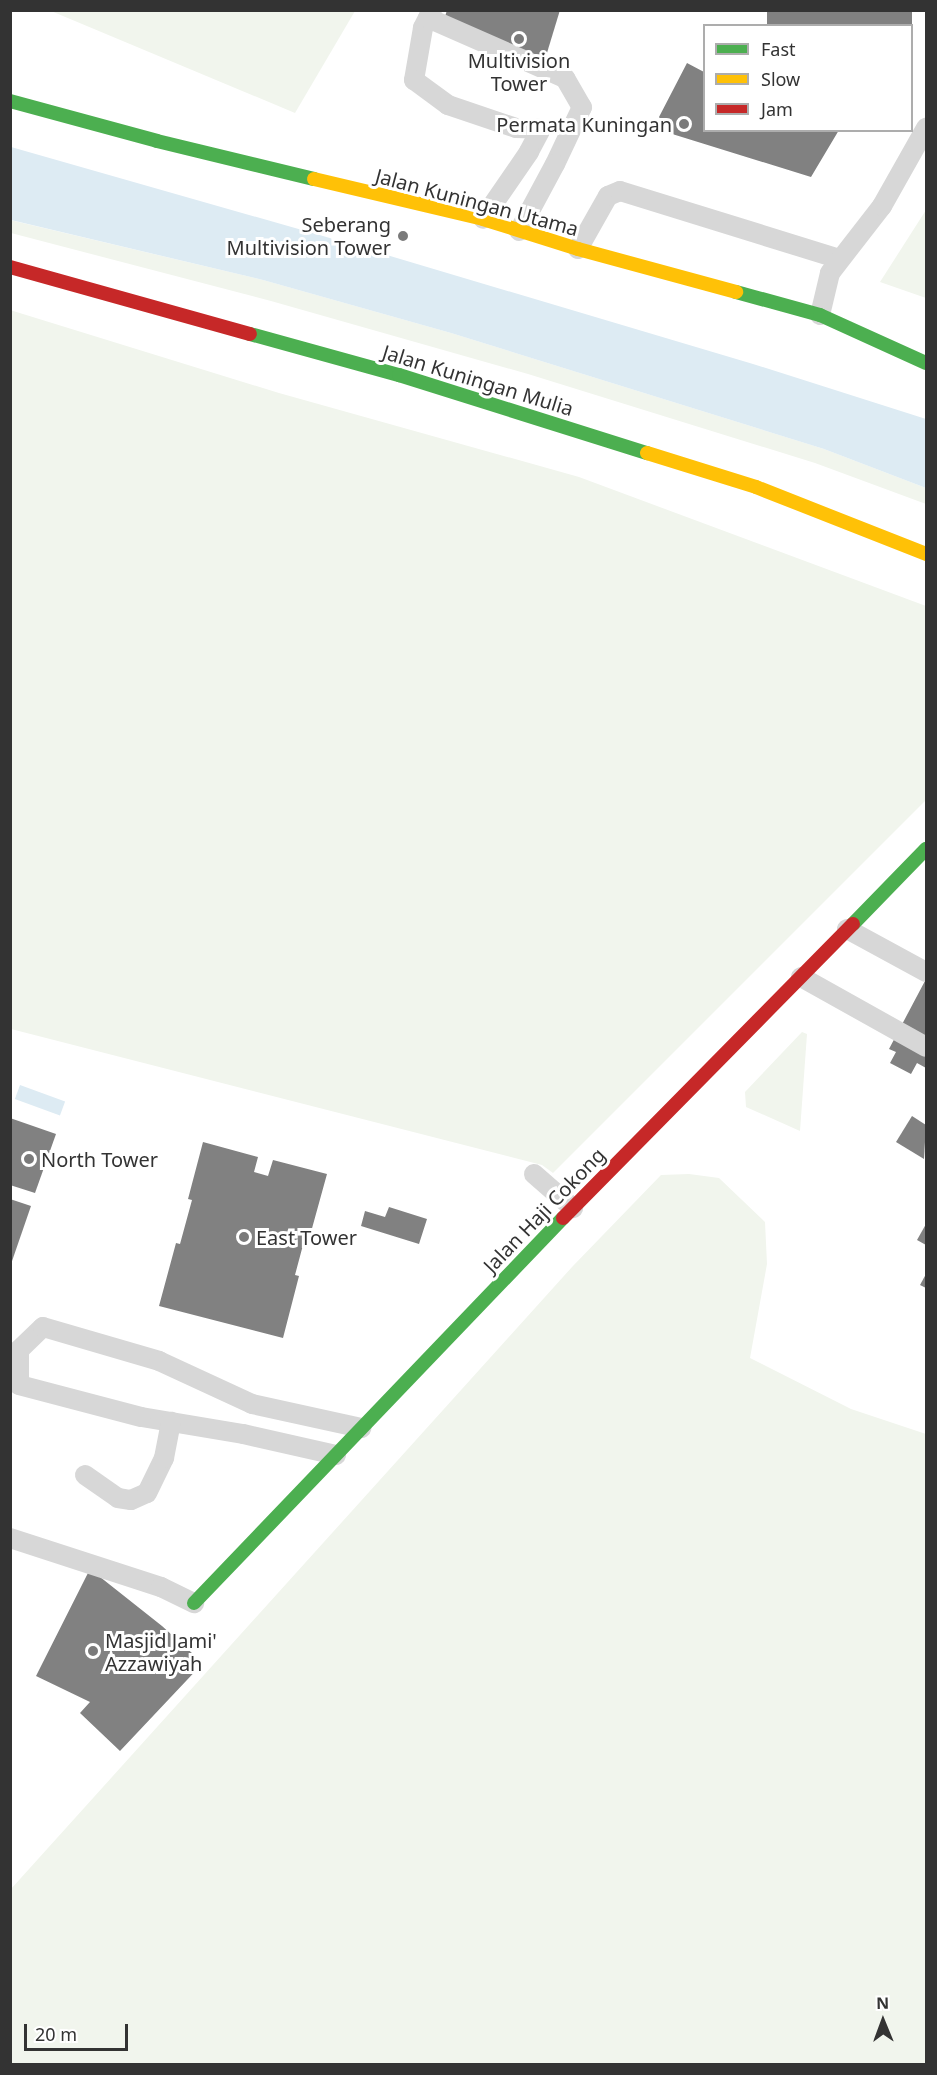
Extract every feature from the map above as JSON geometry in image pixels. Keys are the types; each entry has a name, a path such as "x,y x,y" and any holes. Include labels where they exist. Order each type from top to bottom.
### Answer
{"street":[{"name":"Jalan Kuningan Utama","path":"10,101 157,141 483,219 578,249 820,315 927,363"},
{"name":"Jalan Kuningan Mulia","path":"10,267 399,375 756,487 927,554"},
{"name":"Jalan Haji Cokong","path":"194,1603 573,1208 847,929 923,858"}],"lane":[{"path":"519,231 574,126 582,107 565,78 430,14 423,28 414,80 448,105 516,129 574,126"},
{"path":"820,315 830,273 882,206 927,128"},
{"path":"483,219 529,152 541,129"},
{"path":"578,249 608,196 620,190 839,259"},
{"path":"847,929 927,972"},
{"path":"801,977 927,1047"},
{"path":"534,1174 573,1208"},
{"path":"336,1455 243,1434 171,1422 19,1385 19,1350 44,1327 159,1361 252,1404 362,1428"},
{"path":"85,1475 118,1498 130,1500 147,1493 164,1458 171,1422"},
{"path":"10,1538 161,1587 194,1603"}],"shaded area":[{"path":"51,11 355,11 295,113"},
{"path":"11,147 323,236 753,364 926,419 926,488 824,449 451,333 263,280 11,220"},
{"path":"926,210 926,298 880,282"},
{"path":"10,220 263,280 451,333 824,449 926,488 926,504 815,463 528,374 271,301 11,233"},
{"path":"10,310 279,393 579,477 926,606 926,800 553,1173 542,1165 11,1029"},
{"path":"802,1032 807,1034 800,1131 746,1107 745,1092"},
{"path":"20,1085 65,1101 60,1116 15,1099"},
{"path":"689,1174 719,1178 765,1222 767,1264 750,1358 851,1409 926,1434 926,2064 11,2064 11,1889 572,1267 661,1175"}],"building":[{"name":"Multivision Tower","path":"447,10 560,10 543,66 444,20"},
{"path":"767,10 912,10 912,24 767,24"},
{"name":"Permata Kuningan","path":"687,63 703,71 703,132 838,132 811,177 669,133 659,117"},
{"path":"926,979 926,1068 917,1063 911,1074 890,1063 896,1052 889,1049"},
{"path":"912,1116 926,1125 924,1159 896,1142"},
{"name":"North Tower","path":"10,1118 56,1134 35,1193 10,1185"},
{"name":"East Tower","path":"203,1142 258,1157 254,1172 268,1176 273,1160 327,1174 311,1232 307,1230 295,1275 299,1276 283,1338 159,1306 176,1243 180,1244 192,1200 188,1199"},
{"name":"North Tower","path":"10,1199 31,1206 11,1264 10,1264"},
{"path":"389,1207 427,1219 419,1244 361,1226 365,1211 385,1217"},
{"path":"926,1224 926,1245 917,1240"},
{"path":"926,1274 926,1288 920,1285"},
{"path":"90,1569 162,1626 203,1663 120,1751 80,1713 90,1702 36,1676"}],"traffic: fast":[{"path":"10,101 157,141 314,179"},
{"path":"736,292 820,315 926,363"},
{"path":"250,334 399,375 647,453"},
{"path":"853,924 926,849"},
{"path":"194,1603 563,1218"}],"traffic: slow":[{"path":"314,179 483,219 578,249 736,292"},
{"path":"647,453 756,487 926,554"}],"traffic: jam":[{"path":"10,267 250,334"},
{"path":"563,1218 853,924"}],"place":[{"name":"Multivision Tower","path":"519,39"},
{"name":"Permata Kuningan","path":"684,124"},
{"name":"Seberang Multivision Tower","path":"403,236"},
{"name":"North Tower","path":"29,1159"},
{"name":"East Tower","path":"244,1237"},
{"name":"Masjid Jami' Azzawiyah","path":"93,1651"}]}
